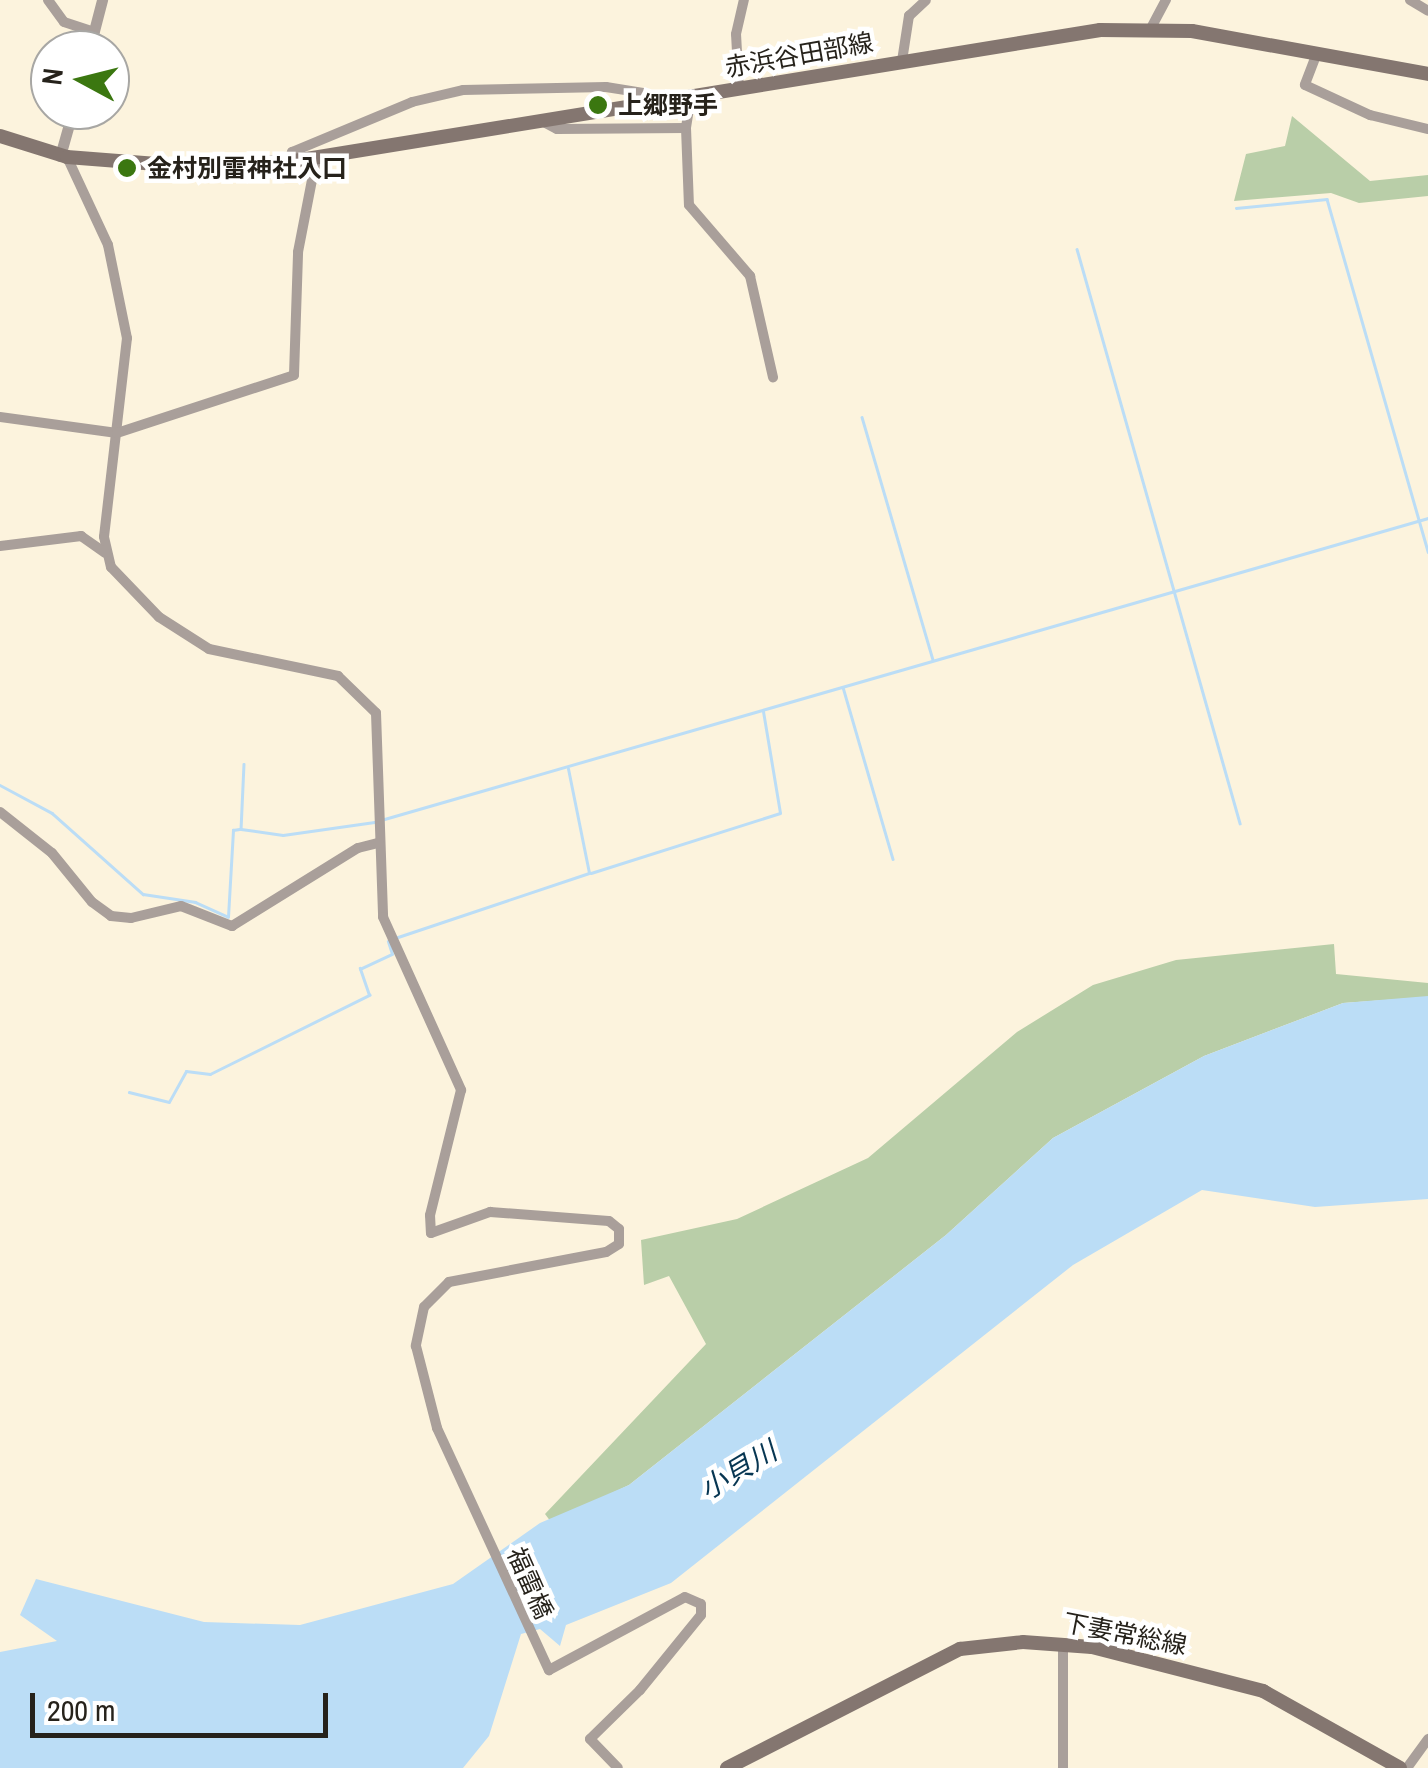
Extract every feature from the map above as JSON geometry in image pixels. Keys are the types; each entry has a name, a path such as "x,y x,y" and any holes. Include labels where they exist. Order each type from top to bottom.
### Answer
{"main road":[{"name":"赤浜谷田部線","path":"0,136 63,157 170,165 288,162 1053,35 1151,28 1428,74"},
{"name":"下妻常総線","path":"727,1768 960,1649 1063,1643 1263,1691 1404,1768"}],"street":[{"path":"48,0 64,22 88,30"},
{"path":"94,30 102,0"},
{"path":"739,89 736,34 744,0"},
{"path":"902,61 909,16 926,0"},
{"path":"1151,28 1166,0"},
{"path":"1410,0 1428,11"},
{"path":"1317,53 1305,85 1370,115 1428,128"},
{"path":"288,162 292,152 412,102 464,90 606,87 645,93 650,103"},
{"path":"691,96 686,128 689,205 750,276 772,377"},
{"path":"542,121 556,129 686,128"},
{"path":"68,130 63,157 108,245 127,338 105,553"},
{"path":"0,417 116,433 294,375 298,252 316,159"},
{"path":"0,546 82,536 105,553 159,617 208,648 338,676 356,688 376,713 381,740 378,843 358,848 232,926 181,906 132,918 111,916 92,902 52,853 0,812"},
{"name":"福雷橋","path":"378,843 383,916 461,1090 430,1215 431,1233 490,1212 609,1221 621,1236 606,1252 449,1282 424,1306 416,1346 424,1393 533,1640 555,1670 685,1598 701,1604 700,1616 640,1690 590,1739 618,1768"},
{"path":"1063,1643 1063,1768"},
{"path":"1404,1768 1428,1738"}],"green space":[{"path":"1292,116 1370,181 1428,175 1428,196 1359,203 1331,193 1234,201 1246,154 1285,146"},
{"path":"1334,944 1336,974 1428,983 1428,997 1343,1003 1204,1056 1053,1138 946,1235 629,1485 551,1522 545,1514 706,1344 669,1276 644,1285 641,1240 737,1219 868,1158 1017,1032 1093,985 1176,960"}],"water":[{"name":"小貝川","path":"1428,996 1428,1199 1315,1207 1202,1190 1073,1265 671,1583 566,1625 560,1646 540,1629 521,1634 489,1736 463,1768 0,1768 0,1652 57,1641 20,1615 36,1579 204,1622 300,1625 453,1584 540,1523 629,1485 946,1235 1053,1138 1204,1056 1343,1003"}],"waterway":[{"path":"1236,208 1327,199 1428,552"},
{"path":"1077,249 1240,823"},
{"path":"862,417 933,660"},
{"path":"381,820 1428,518"},
{"path":"843,687 893,859"},
{"path":"591,873 780,813 763,711"},
{"path":"244,764 241,829 283,835 374,822"},
{"path":"395,938 589,873 568,769"},
{"path":"0,785 52,813 143,894 195,902 228,917 233,830 239,829"},
{"path":"129,1092 169,1102 186,1071 210,1074 369,995 360,969 392,954 388,942"}],"place":[{"name":"上郷野手","path":"598,105"},
{"name":"金村別雷神社入口","path":"127,168"}]}
